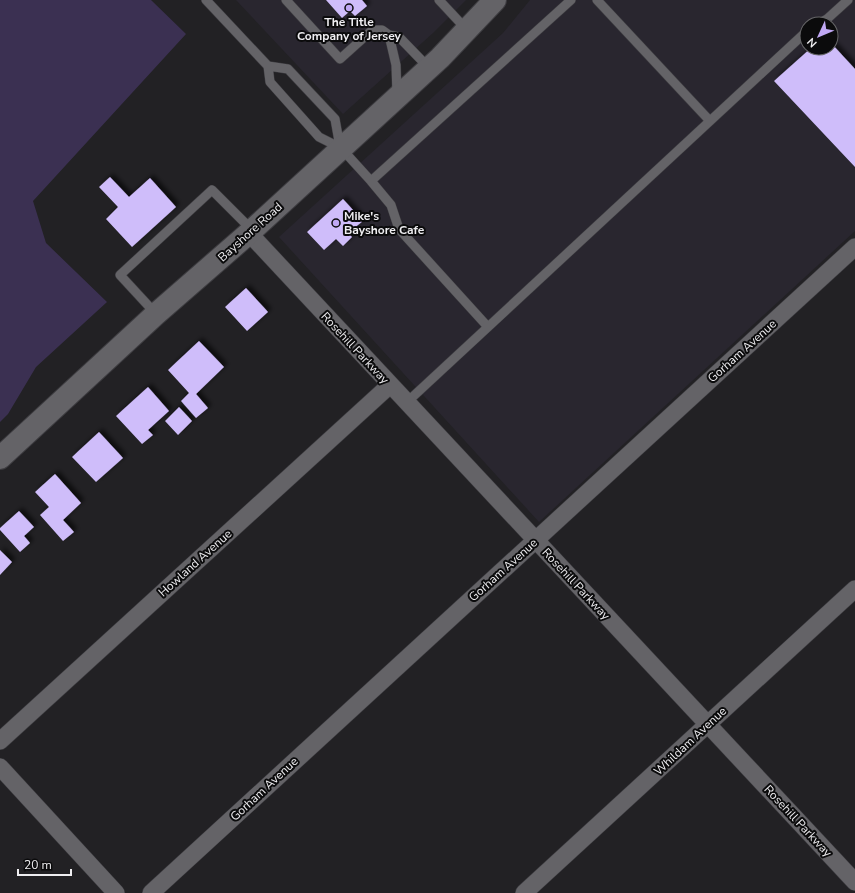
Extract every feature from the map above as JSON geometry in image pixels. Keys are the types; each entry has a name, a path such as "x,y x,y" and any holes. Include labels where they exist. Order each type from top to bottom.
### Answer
{"main road":[{"name":"Bayshore Road","path":"0,458 156,314 251,232 429,68 495,0"}],"street":[{"name":"Rosehill Parkway","path":"251,232 406,403 855,882"},
{"name":"Gorham Avenue","path":"151,893 855,247"},
{"name":"Howland Avenue","path":"0,741 390,385"},
{"name":"Whildam Avenue","path":"524,893 855,589"},
{"path":"0,767 116,893"}],"lane":[{"path":"206,0 268,66 270,82 319,137 341,148 371,181 391,205 399,230 488,327"},
{"path":"286,0 340,59 370,32 382,30 388,36 396,65 397,96"},
{"path":"439,0 467,30"},
{"path":"371,181 571,0"},
{"path":"597,0 710,121"},
{"path":"830,16 848,0"},
{"path":"388,36 399,37 429,68"},
{"path":"406,403 799,38"},
{"path":"268,66 288,69 335,119 341,148"},
{"path":"156,314 120,274 212,190 251,232"}],"shaded area":[{"path":"0,0 151,0 186,34 33,201 46,243 107,302 36,367 8,414 0,422"},
{"path":"236,0 466,0 433,33 343,114"},
{"path":"530,0 855,0 855,231 539,522 279,237 503,33"}],"building":[{"name":"The Title Company of Jersey","path":"326,0 362,0 367,6 355,16 350,11 342,18"},
{"path":"839,52 855,69 855,167 774,81 802,56 839,56"},
{"path":"110,177 129,197 150,178 176,207 132,247 106,219 118,207 99,187"},
{"path":"343,199 363,221 348,233 352,237 343,246 336,239 324,250 307,232"},
{"path":"246,288 268,312 247,331 225,307"},
{"path":"199,341 224,367 196,394 208,408 196,418 181,401 189,393 168,370"},
{"path":"148,387 169,411 148,430 153,435 142,444 116,416"},
{"path":"179,407 192,421 178,435 165,421"},
{"path":"99,432 123,458 96,482 72,457"},
{"path":"55,474 81,503 63,520 74,532 63,541 40,515 49,507 35,492"},
{"path":"19,511 34,527 24,536 30,543 20,552 0,530 0,528"},
{"path":"0,550 12,562 0,575"}],"place":[{"name":"The Title Company of Jersey","path":"349,8"},
{"name":"Mike's Bayshore Cafe","path":"336,223"}]}
